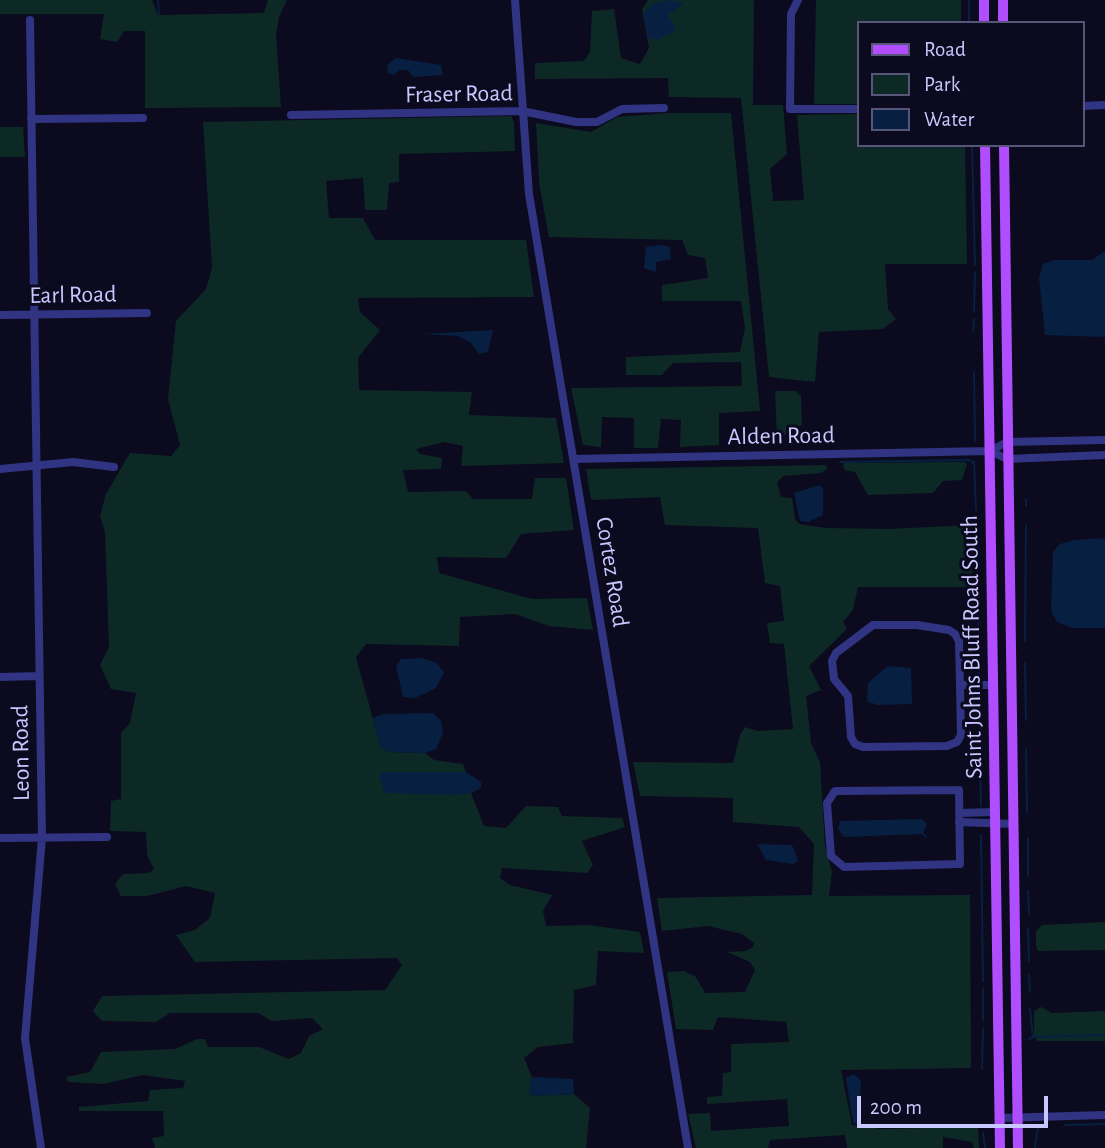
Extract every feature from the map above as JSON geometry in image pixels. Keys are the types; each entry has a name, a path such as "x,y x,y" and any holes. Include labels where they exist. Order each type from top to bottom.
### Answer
{"main road":[{"path":"984,0 984,21"},
{"path":"1003,0 1003,21"},
{"name":"Saint Johns Bluff Road South","path":"985,147 1000,1148"},
{"name":"Saint Johns Bluff Road South","path":"1004,147 1018,1148"}],"street":[{"name":"Cortez Road","path":"515,0 529,194 688,1148"},
{"path":"798,0 790,14 790,109 856,109"},
{"name":"Leon Road","path":"30,20 42,838 25,1034 41,1148"},
{"path":"1084,106 1105,105"},
{"name":"Fraser Road","path":"291,116 522,111 565,121 597,122 622,109 664,108"},
{"path":"31,119 143,118"},
{"name":"Earl Road","path":"0,315 147,313"},
{"name":"Alden Road","path":"990,451 1007,442 1105,440"},
{"name":"Alden Road","path":"573,458 990,451 1007,459 1105,455"},
{"path":"0,469 73,462 114,467"},
{"path":"873,625 917,625 949,630 959,641 960,685 961,735 957,742 947,746 863,747 855,744 852,737 848,696 834,679 832,661 836,653 873,625"},
{"path":"0,677 39,676"},
{"path":"960,685 993,685"},
{"path":"959,790 959,818 960,864 844,867 831,856 827,803 835,791 959,790"},
{"path":"959,818 995,818 1014,824"},
{"path":"0,838 107,837"},
{"path":"1000,1118 1105,1115"}],"green space":[{"path":"0,0 152,0 158,15 264,13 268,0 287,0 279,17 276,35 281,107 145,108 145,31 124,31 117,42 100,39 104,14 0,14"},
{"path":"648,0 754,0 753,105 783,105 787,154 770,169 773,201 804,200 797,115 856,114 856,147 965,147 967,264 885,264 888,309 896,319 883,329 819,332 815,382 769,377 741,98 669,97 668,78 535,79 535,63 584,61 590,52 592,11 614,9 621,58 640,64 649,48 642,9"},
{"path":"816,0 961,0 961,21 856,21 856,104 814,104"},
{"path":"669,113 731,113 760,411 719,413 719,445 680,447 681,420 661,419 658,448 634,448 634,418 602,417 601,447 583,445 571,388 742,386 741,362 673,363 662,375 626,375 626,357 740,352 745,328 741,301 662,301 662,285 708,278 705,258 688,255 682,240 549,237 539,183 536,123 591,132 617,117"},
{"path":"511,116 514,122 515,151 399,154 399,182 389,183 387,210 365,210 363,178 326,181 329,218 363,218 375,240 526,240 534,297 358,298 360,312 380,330 358,358 359,390 472,392 469,415 556,418 564,463 461,466 463,446 444,442 416,449 420,454 442,458 441,469 403,470 408,492 466,491 473,499 532,499 535,478 566,478 574,530 521,534 506,558 437,557 439,573 532,599 587,598 593,630 549,626 515,614 460,617 459,646 366,644 356,657 381,748 389,752 425,753 434,760 463,764 466,772 384,772 385,793 471,793 484,826 506,828 526,806 558,807 562,816 622,818 625,827 582,841 593,865 587,873 502,868 500,878 510,885 552,895 543,911 546,926 588,925 640,932 644,953 598,951 596,985 574,990 573,1043 538,1047 524,1058 532,1077 529,1093 533,1096 574,1094 590,1108 586,1148 155,1148 152,1138 164,1136 163,1111 79,1111 79,1107 148,1101 150,1090 183,1088 185,1081 143,1075 103,1084 68,1082 66,1077 90,1072 101,1052 175,1049 197,1039 205,1039 208,1047 259,1047 289,1059 301,1053 309,1036 323,1029 312,1018 272,1021 258,1013 170,1013 156,1022 102,1021 93,1011 102,996 385,990 402,965 397,958 195,962 176,935 195,930 210,918 215,893 186,886 147,896 121,896 115,884 123,874 149,873 154,869 147,855 146,832 110,831 111,801 121,799 121,733 130,723 136,693 111,689 100,665 109,647 105,532 100,516 106,494 130,453 171,456 180,445 168,399 176,321 206,289 212,268 203,122"},
{"path":"0,127 23,127 25,157 0,157"},
{"path":"775,391 796,391 801,396 802,425 777,439"},
{"path":"844,463 967,464 962,480 943,481 933,493 868,495 855,472 845,470 843,466"},
{"path":"825,465 828,468 821,473 783,476 777,483 781,497 792,498 795,519 799,524 826,528 888,529 972,525 972,587 858,587 853,610 843,622 847,629 809,666 821,690 806,696 811,743 820,762 825,847 832,872 829,896 970,895 971,1068 841,1070 852,1125 881,1129 978,1127 979,1148 974,1148 972,1142 943,1137 943,1148 847,1148 845,1135 770,1140 768,1148 696,1148 688,1114 710,1113 711,1131 789,1126 787,1099 707,1104 707,1097 722,1096 723,1073 731,1072 731,1044 789,1042 786,1022 718,1017 713,1030 676,1029 667,972 684,971 696,977 705,993 745,992 755,970 750,962 727,952 746,951 753,947 754,943 742,934 708,926 662,931 657,898 812,895 814,844 799,827 733,822 733,798 640,796 633,762 733,763 740,735 745,727 758,731 793,729 784,644 770,643 767,623 784,621 780,586 765,583 758,528 665,525 660,497 591,500 586,469"},
{"path":"1105,922 1105,950 1038,951 1036,931 1042,925"},
{"path":"1041,1007 1052,1013 1105,1011 1105,1041 1038,1041 1034,1037 1034,1011"}],"water":[{"path":"671,0 684,4 668,15 675,25 674,32 657,40 648,38 643,15 652,4"},
{"path":"396,58 441,65 443,75 413,77 408,70 400,70 393,75 388,73 387,65"},
{"path":"646,247 670,247 671,259 656,262 656,272 644,268"},
{"path":"1105,251 1105,337 1045,335 1039,277 1043,264 1054,260 1092,260"},
{"path":"493,330 488,352 479,354 470,342 458,336 423,334"},
{"path":"819,485 823,488 823,515 808,522 800,521 794,493"},
{"path":"1105,538 1105,628 1072,628 1057,622 1051,611 1053,552 1060,544 1074,540"},
{"path":"421,658 437,663 444,673 436,688 415,698 403,697 396,666 401,659"},
{"path":"888,666 911,668 912,704 877,705 867,701 868,683"},
{"path":"433,713 441,721 443,733 436,749 425,753 389,752 381,748 373,718 383,714"},
{"path":"384,772 466,772 481,782 481,788 471,793 455,795 385,793 379,776"},
{"path":"922,819 927,824 923,834 844,837 838,829 840,821"},
{"path":"757,844 792,845 798,861 793,864 766,860"},
{"path":"854,1074 861,1081 859,1125 853,1123 846,1078"},
{"path":"532,1077 573,1079 574,1094 534,1096 529,1093"}],"waterway":[{"path":"158,0 159,14"},
{"path":"969,0 969,21"},
{"path":"972,147 975,265"},
{"path":"974,311 975,272"},
{"path":"973,331 974,319"},
{"path":"974,372 975,441"},
{"path":"840,462 969,460 973,463"},
{"path":"974,462 976,510"},
{"path":"1026,499 1026,506"},
{"path":"977,522 979,675"},
{"path":"1025,641 1026,525"},
{"path":"1025,663 1026,720"},
{"path":"979,697 980,752"},
{"path":"1026,749 1027,812"},
{"path":"980,759 981,806"},
{"path":"923,834 926,837"},
{"path":"981,835 983,981"},
{"path":"1028,838 1028,876"},
{"path":"1028,891 1029,914"},
{"path":"1028,928 1029,961"},
{"path":"1029,975 1030,992"},
{"path":"983,989 983,1020"},
{"path":"1029,1039 1033,1037 1030,1009"},
{"path":"982,1069 983,1028"},
{"path":"1033,1037 1105,1035"},
{"path":"1065,1125 1105,1124"},
{"path":"1035,1148 1038,1127 1047,1126"},
{"path":"983,1133 985,1148"}]}
